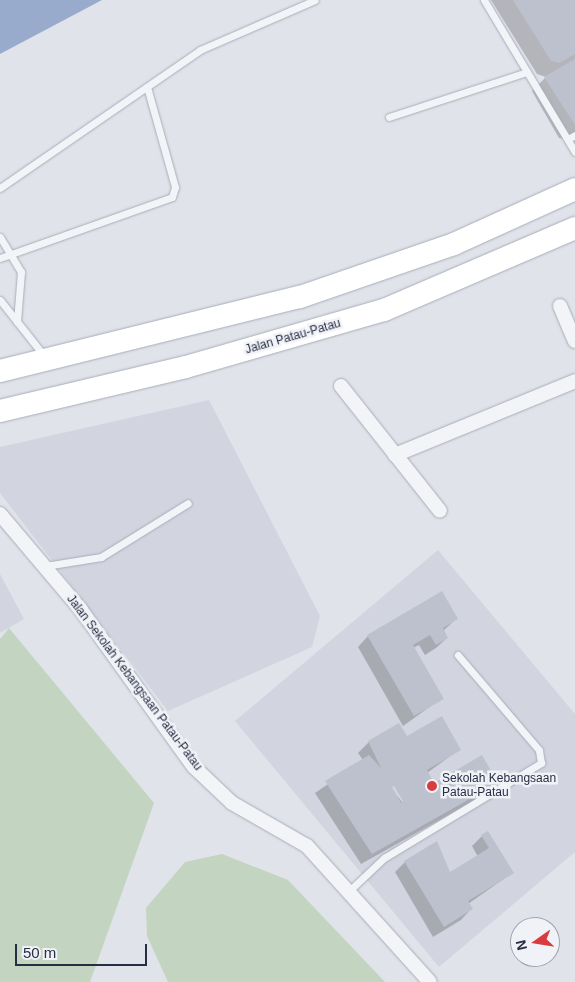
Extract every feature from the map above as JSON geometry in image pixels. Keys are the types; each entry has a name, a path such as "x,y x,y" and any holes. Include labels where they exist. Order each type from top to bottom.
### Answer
{"main road":[{"path":"0,370 354,280 454,244 575,189"},
{"name":"Jalan Patau-Patau","path":"0,410 186,367 384,310 575,228"}],"street":[{"path":"560,306 575,341"},
{"path":"395,455 575,381"},
{"path":"341,386 440,511"},
{"name":"Jalan Sekolah Kebangsaan Patau-Patau","path":"0,514 45,566 194,767 245,812 308,846 350,890 430,982"}],"lane":[{"path":"0,188 200,50 315,0"},
{"path":"484,0 575,152"},
{"path":"389,117 527,72"},
{"path":"0,258 172,197 175,187 147,87"},
{"path":"568,139 575,135"},
{"path":"0,237 14,253 21,272 17,322"},
{"path":"0,300 47,358"},
{"path":"45,566 100,556 188,502"},
{"path":"350,890 384,858 541,763 539,750 458,655"}],"shaded area":[{"path":"209,400 320,616 312,647 168,711 0,493 0,447"},
{"name":"Sekolah Kebangsaan Patau-Patau","path":"438,550 575,714 575,852 439,967 235,721"},
{"path":"0,574 24,619 0,633"}],"green space":[{"path":"9,628 154,803 90,982 0,982 0,639"},
{"path":"222,854 288,880 385,982 168,982 147,936 146,908 185,862"}],"water":[{"path":"0,0 102,0 0,54"}],"building":[{"path":"513,0 575,0 575,54 559,63 551,61"},
{"path":"575,59 575,125 544,77"},
{"path":"442,591 458,619 443,628 448,638 436,645 430,635 413,645 444,699 414,716 367,635"},
{"path":"442,716 461,750 427,770 434,783 482,755 498,783 372,854 325,781 369,755 381,768 368,741 399,723 407,736","holes":["394,786 403,801 401,803 392,787"]},
{"path":"488,831 514,873 468,901 473,909 444,927 404,861 437,841 450,872 489,848 481,835"}],"place":[{"name":"Sekolah Kebangsaan Patau-Patau","path":"432,786"}]}
